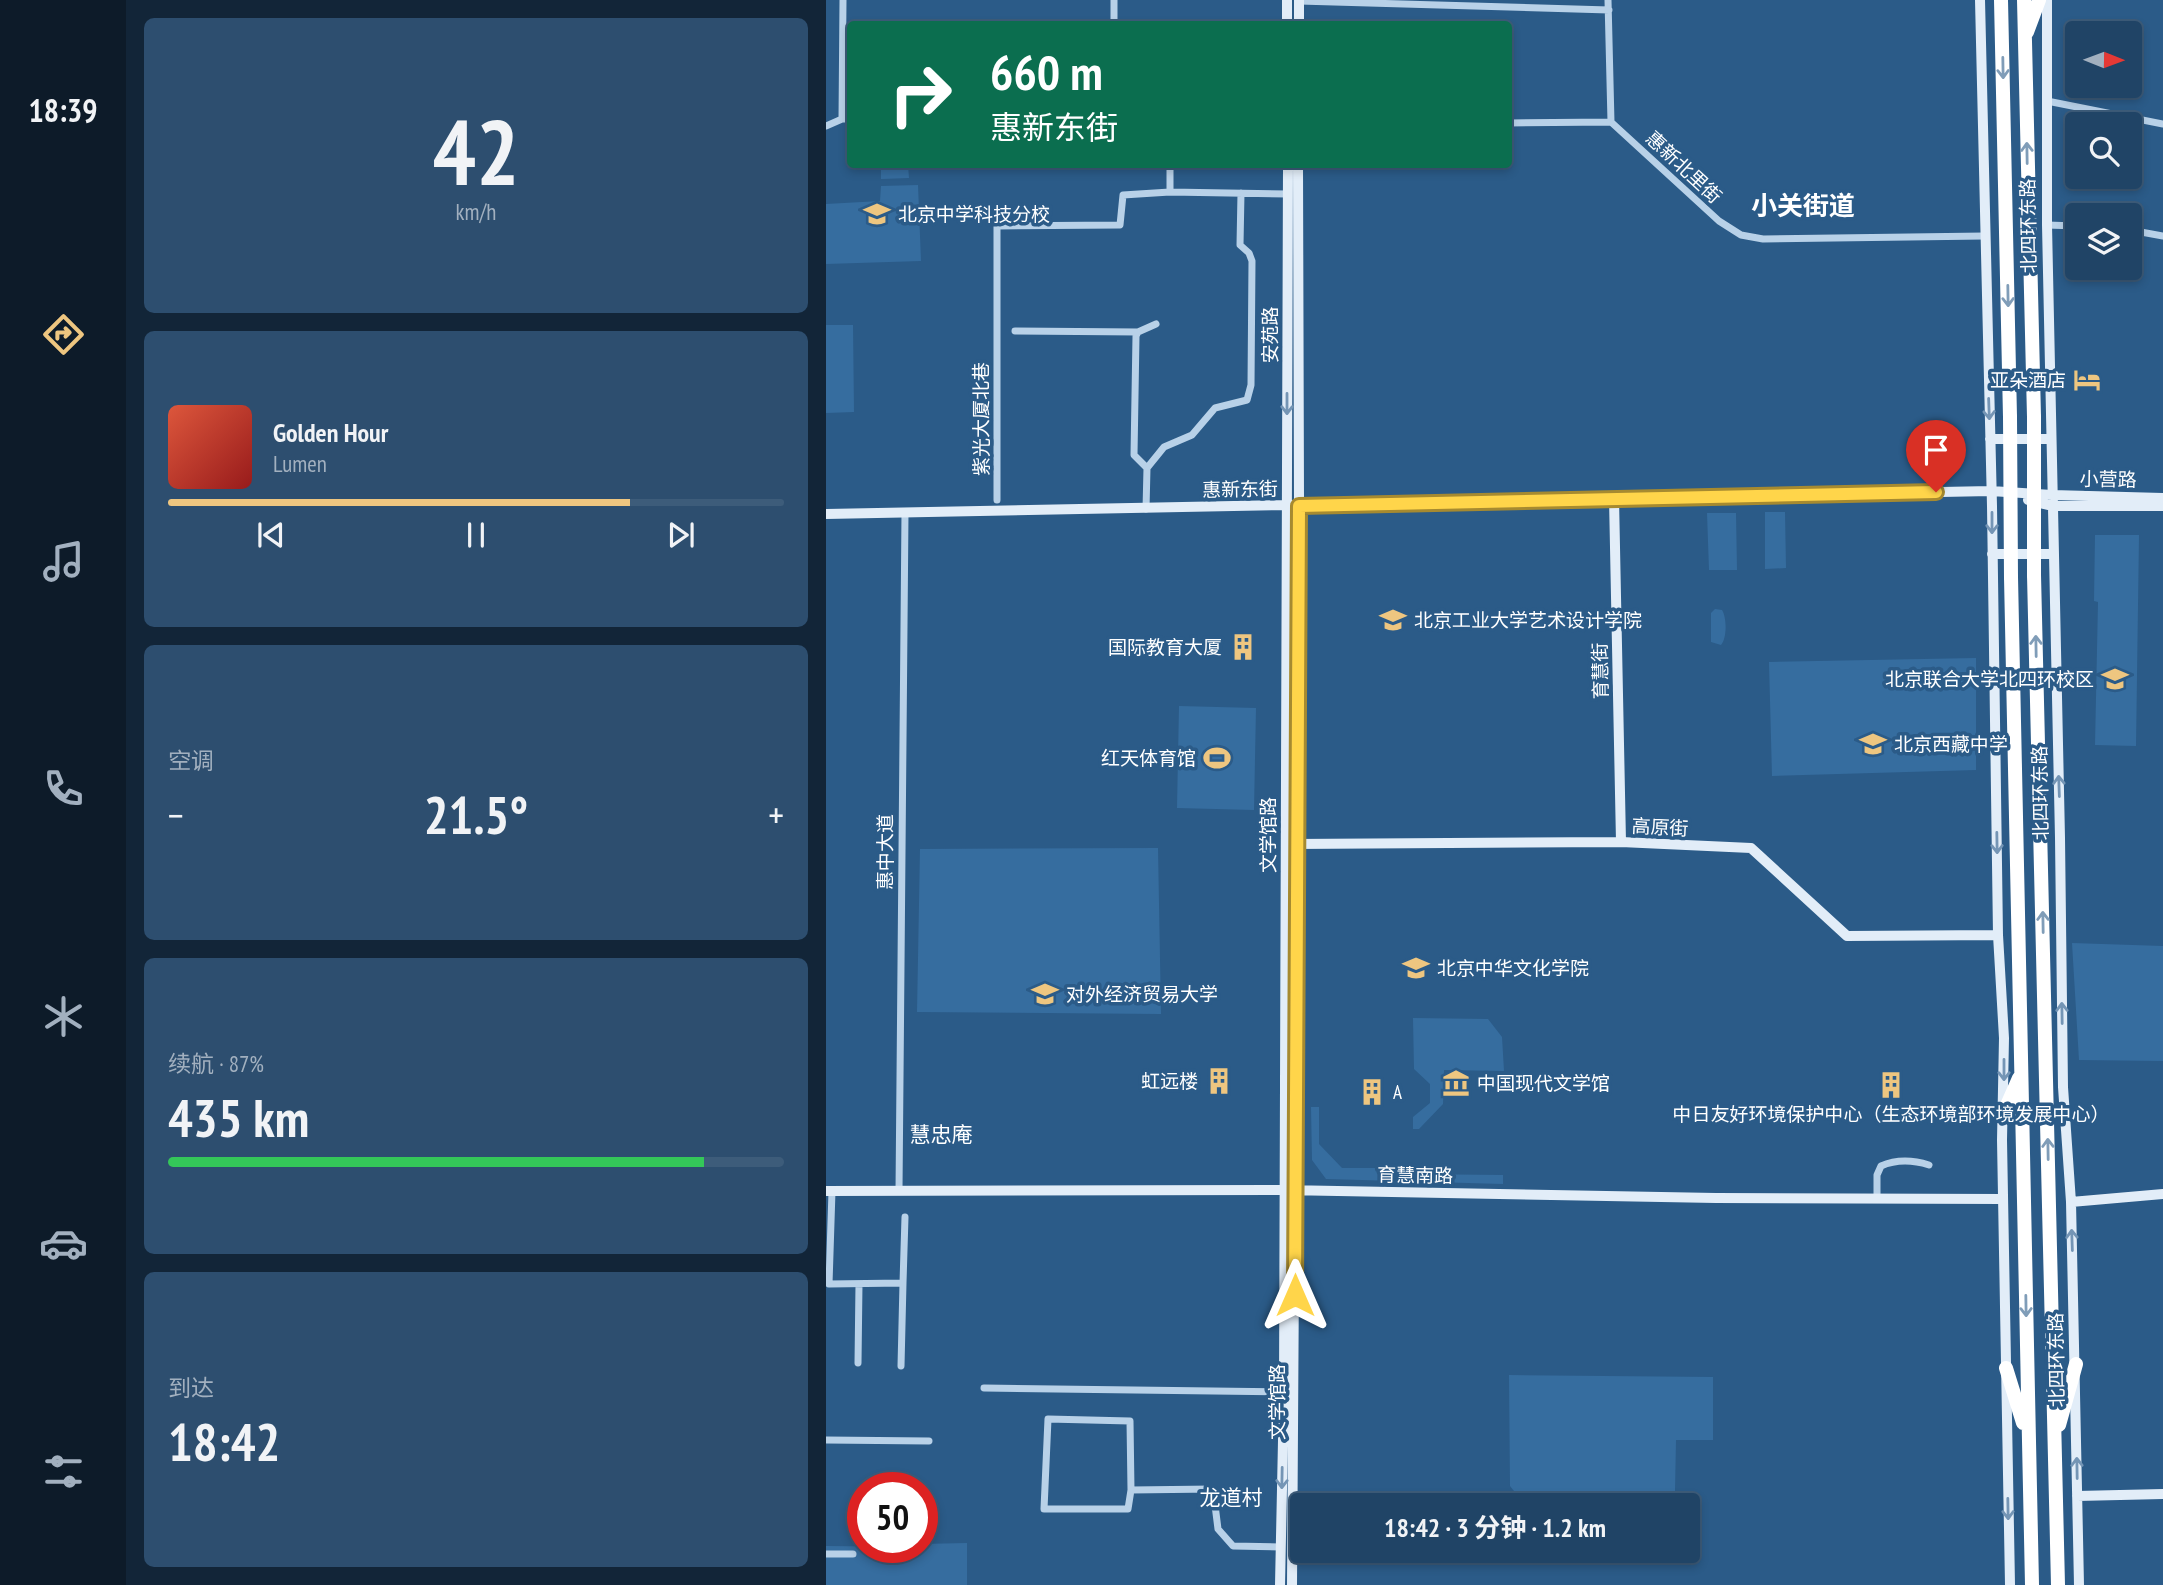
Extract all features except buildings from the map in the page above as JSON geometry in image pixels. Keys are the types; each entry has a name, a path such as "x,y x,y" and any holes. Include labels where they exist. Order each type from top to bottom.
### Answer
{"highway":[{"name":"北四环东路","path":"2024,0 2034,417 2034,575 2058,1585"},
{"path":"2024,40 2039,0"},
{"name":"北四环东路","path":"2000,1 2032,1585"},
{"path":"2004,1112 2021,1073"},
{"path":"2055,1440 2076,1364"},
{"path":"2006,1368 2029,1440"},
{"path":"2059,1560 2068,1585"}],"street":[{"path":"842,119 844,0"},
{"path":"1114,0 1114,21"},
{"path":"1287,0 1287,21"},
{"path":"1299,21 1298,0 1609,9"},
{"path":"1512,123 1611,122 1608,0"},
{"path":"1980,0 1998,935 2004,1038 2003,1199 2010,1585"},
{"name":"北四环东路","path":"2047,0 2050,439 2063,1087 2071,1202 2079,1585"},
{"path":"2047,101 2163,124"},
{"path":"826,126 847,119"},
{"name":"惠新北里街","path":"1611,122 1719,221 1741,235 1763,239 1984,236"},
{"path":"1170,168 1170,192 1288,194"},
{"name":"安苑路","path":"1287,506 1288,168"},
{"name":"安苑路","path":"1298,168 1299,506"},
{"name":"紫光大厦北巷","path":"997,500 996,226 1120,225 1123,195 1170,192"},
{"path":"1146,509 1147,468 1164,447 1192,435 1214,408 1247,400 1251,385 1252,261 1249,253 1240,245 1241,193"},
{"path":"2047,225 2065,226"},
{"path":"2142,232 2163,236"},
{"path":"1015,331 1138,332 1156,324"},
{"path":"1138,332 1134,455 1147,468"},
{"path":"1990,439 2050,439"},
{"name":"惠新东街","path":"826,514 1991,491 2052,500"},
{"name":"育慧街","path":"1614,498 1621,842"},
{"name":"小营路","path":"2052,500 2163,498"},
{"name":"小营路","path":"2052,500 2163,506"},
{"name":"文学馆路","path":"1287,506 1292,844"},
{"name":"文学馆路","path":"1292,1585 1292,844 1299,506"},
{"name":"惠中大道","path":"899,1191 905,513"},
{"path":"1992,554 2053,554"},
{"name":"高原街","path":"1292,844 1621,842 1751,848 1847,936 1998,935"},
{"path":"1877,1198 1877,1175 1881,1166 1894,1161 1910,1160 1929,1165"},
{"name":"文学馆路","path":"1280,1585 1290,1190"},
{"name":"育慧南路","path":"829,1191 1290,1190 2003,1199"},
{"path":"829,1191 827,1285 903,1283"},
{"path":"2071,1202 2163,1194"},
{"path":"901,1366 905,1217"},
{"path":"858,1363 859,1284"},
{"path":"984,1388 1284,1392"},
{"path":"1048,1419 1130,1421 1131,1490 1128,1509 1044,1509 1048,1419"},
{"path":"826,1440 929,1441"},
{"path":"1131,1490 1213,1489 1218,1530 1233,1546 1281,1547"},
{"path":"2077,1496 2163,1494"},
{"path":"826,1554 847,1554"}],"shaded area":[{"path":"881,168 908,168 909,178 881,179"},
{"path":"918,185 921,261 826,264 826,204 880,201 881,186"},
{"path":"826,325 853,325 854,412 826,413"},
{"path":"1765,512 1785,512 1786,568 1765,569"},
{"path":"1707,513 1736,513 1737,570 1709,570"},
{"path":"2095,535 2139,535 2136,746 2095,745 2098,602 2094,601"},
{"path":"1715,609 1722,610 1725,618 1725,633 1721,645 1711,642 1711,613"},
{"path":"1976,658 1976,770 1772,776 1769,662"},
{"name":"红天体育馆","path":"1179,706 1256,708 1254,810 1177,808"},
{"path":"1158,848 1161,1014 917,1012 920,849"},
{"path":"2072,943 2163,946 2163,1061 2079,1060"},
{"path":"1413,1018 1488,1019 1502,1037 1504,1071 1444,1070 1443,1104 1419,1129 1413,1129 1413,1117 1430,1103 1430,1084 1414,1069"},
{"path":"1311,1107 1319,1107 1319,1144 1342,1168 1406,1168 1407,1174 1503,1175 1503,1184 1326,1179 1312,1160"},
{"path":"1509,1375 1713,1377 1713,1440 1676,1440 1675,1491 1516,1493 1510,1486"},
{"path":"967,1543 967,1585 826,1585 826,1546 847,1546 847,1563 938,1563 938,1544"}],"place":[{"name":"北京中学科技分校","path":"877,214"},
{"name":"亚朵酒店","path":"2087,380"},
{"name":"北京工业大学艺术设计学院","path":"1393,620"},
{"name":"国际教育大厦","path":"1243,647"},
{"name":"北京联合大学北四环校区","path":"2115,679"},
{"name":"北京西藏中学","path":"1873,744"},
{"name":"红天体育馆","path":"1217,758"},
{"name":"北京中华文化学院","path":"1416,968"},
{"name":"对外经济贸易大学","path":"1045,994"},
{"name":"虹远楼","path":"1219,1081"},
{"name":"中国现代文学馆","path":"1456,1083"},
{"name":"中日友好环境保护中心（生态环境部环境发展中心）","path":"1891,1085"},
{"name":"A","path":"1372,1092"}],"district":[{"name":"小关街道","path":"1803,205"},
{"name":"慧忠庵","path":"941,1134"},
{"name":"龙道村","path":"1231,1497"}],"route":[{"path":"1295,1295 1299,506 1936,492"}]}
